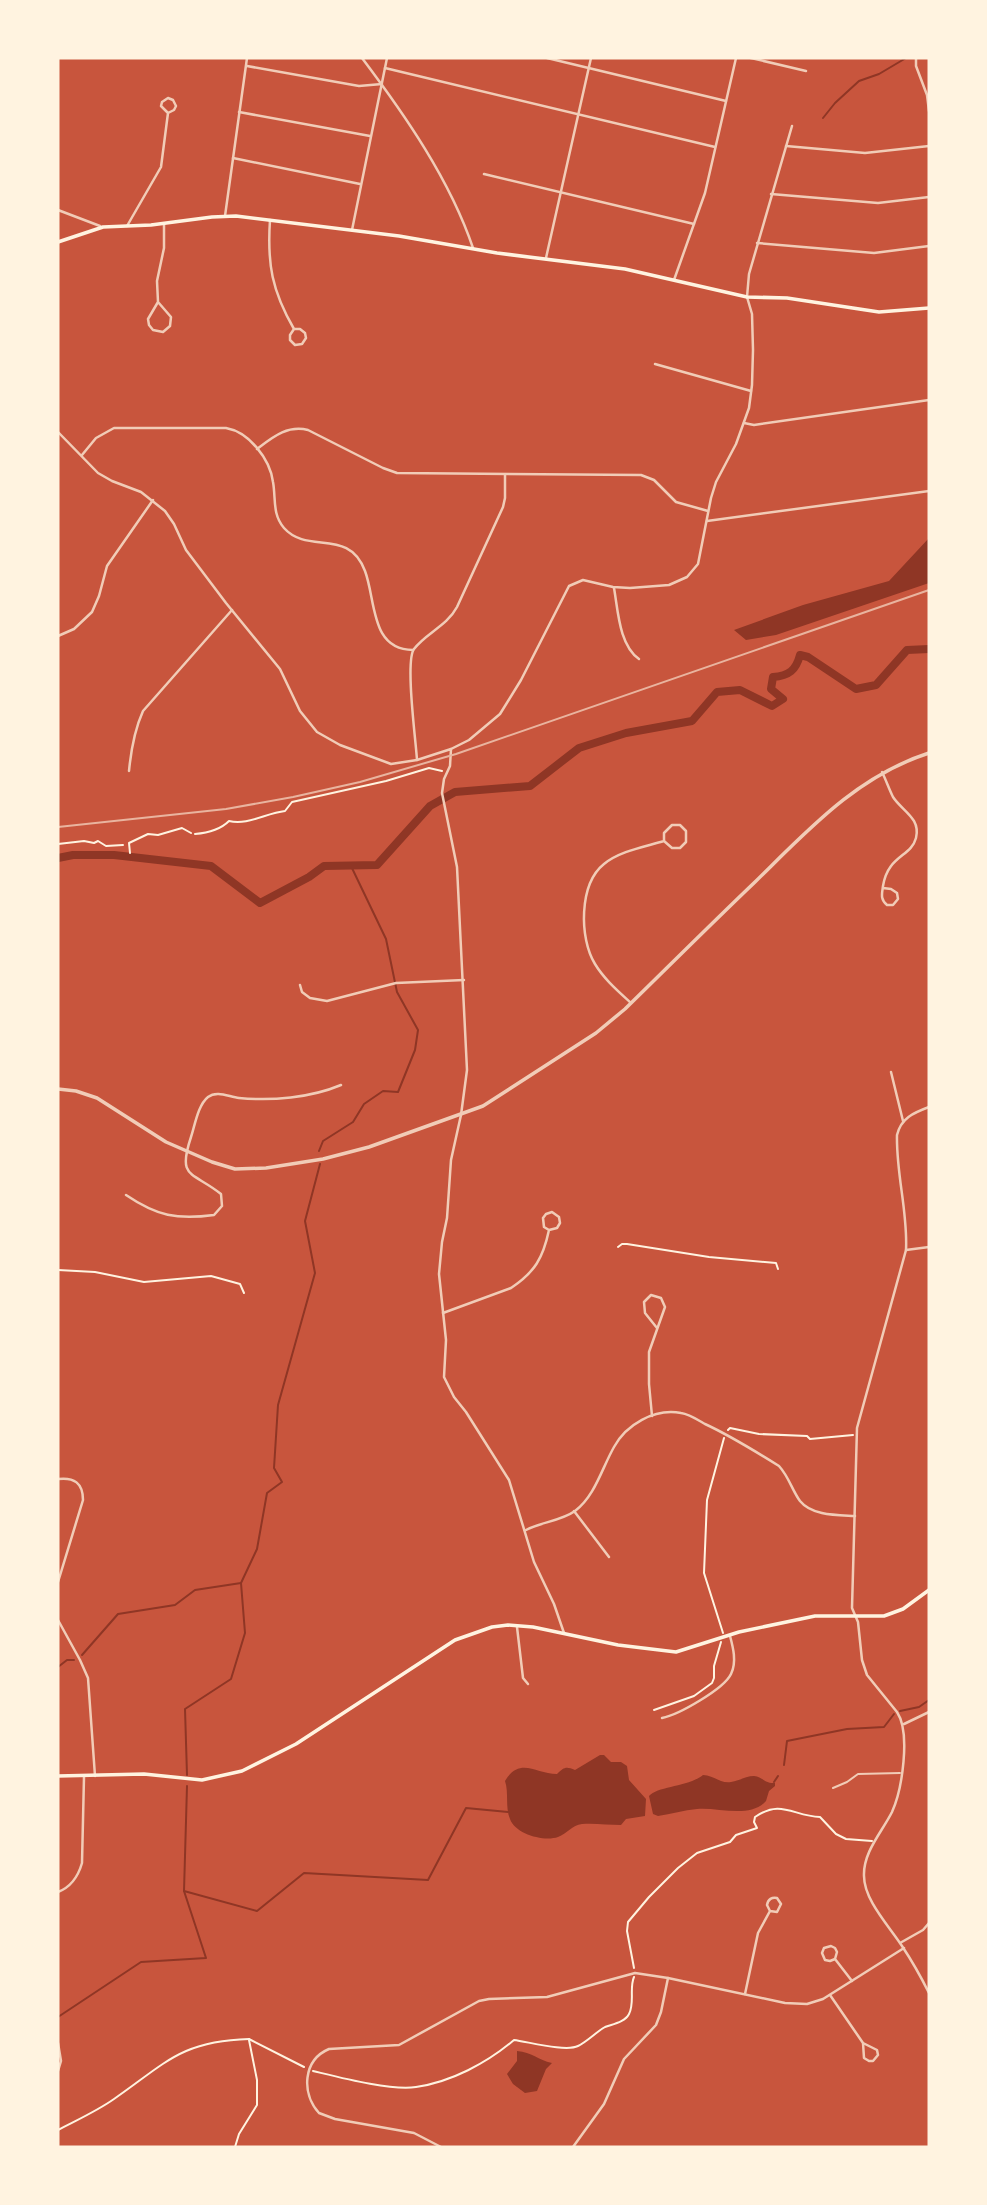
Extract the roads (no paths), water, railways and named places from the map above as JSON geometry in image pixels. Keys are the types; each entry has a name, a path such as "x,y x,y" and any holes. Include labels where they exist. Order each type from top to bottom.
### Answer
{"main road":[{"path":"58,242 103,227 164,224 225,216 352,230 625,269 747,298 787,298 879,312 929,308"},
{"path":"58,1776 144,1774 202,1780 242,1771 296,1744 455,1640 492,1627 517,1625 668,1652 816,1616 884,1616 915,1602 929,1590"}],"street":[{"path":"225,216 247,58"},
{"path":"362,58 425,149 473,249"},
{"path":"352,230 387,58"},
{"path":"547,58 726,101"},
{"path":"546,258 591,58"},
{"path":"674,280 705,192 736,58"},
{"path":"751,58 806,71"},
{"path":"916,58 916,66 927,94 929,111"},
{"path":"246,66 359,86 382,85"},
{"path":"385,68 715,147"},
{"path":"168,98 173,100 176,106 172,112 167,113 163,111 161,104 168,98"},
{"path":"239,111 371,136"},
{"path":"127,226 161,167 167,113"},
{"path":"58,432 103,476 141,492 168,515 186,550 280,668 300,711 317,732 340,745 391,764 417,760 451,749 478,734 494,721 507,705 569,586 583,580 613,587 660,587 677,583 687,577 699,562 716,482 736,444 751,391 753,324 747,298 751,262 792,126"},
{"path":"786,146 865,153 929,146"},
{"path":"233,158 361,184"},
{"path":"484,174 694,225"},
{"path":"771,194 878,203 929,197"},
{"path":"58,210 103,227"},
{"path":"270,220 269,261 272,282 279,302 294,329"},
{"path":"86,222 88,232"},
{"path":"158,302 170,314 172,320 163,332 153,330 148,322 158,302 157,281 164,248 164,224"},
{"path":"757,243 874,253 929,246"},
{"path":"299,328 304,332 306,338 302,344 295,345 290,340 290,333 294,329 299,328"},
{"path":"655,364 751,391"},
{"path":"744,423 754,425 929,400"},
{"path":"82,455 102,433 122,427 226,428 240,431 257,449 273,478 275,511 282,526 299,538 335,543 351,550 365,570 379,630 388,642 413,650"},
{"path":"257,449 279,433 298,428 312,432 393,473 646,476 654,480 676,502 708,511"},
{"path":"417,760 411,654 446,622 457,607 503,507 505,475"},
{"path":"707,521 929,491"},
{"path":"58,636 74,629 92,612 109,561 153,500"},
{"path":"613,587 625,641 639,659"},
{"path":"128,771 136,725 143,711 232,610"},
{"path":"451,749 450,766 442,793 457,867 467,1070 451,1160 439,1274 446,1340 443,1369 446,1384 509,1480 534,1562 564,1633"},
{"path":"58,1089 97,1098 145,1130 186,1152 235,1169 266,1168 335,1156 461,1115 498,1098 606,1025 814,825 850,794 882,772 929,752"},
{"path":"882,772 894,798 914,819 917,831 912,846 887,869 883,888 883,901 887,905 893,905 897,901 897,893 883,888"},
{"path":"672,825 680,825 686,831 686,842 680,848 669,847 664,841 664,833 672,825"},
{"path":"631,1003 604,977 590,956 586,933 587,889 593,875 611,858 664,841"},
{"path":"300,985 307,996 324,1001 396,983 464,980"},
{"path":"891,1072 903,1121"},
{"path":"126,1195 160,1215 202,1217 217,1214 223,1204 221,1194 187,1170 184,1163 196,1120 205,1100 209,1096 220,1094 237,1098 282,1099 341,1085"},
{"path":"929,1107 914,1113 898,1128 896,1144 907,1231 906,1250 860,1414 857,1435 852,1608 858,1622 862,1660 867,1675 897,1712 903,1724 897,1799 868,1853 864,1881 876,1909 904,1948 929,1993"},
{"path":"549,1213 555,1213 560,1223 557,1228 549,1230 544,1227 543,1218 549,1213"},
{"path":"443,1313 511,1288 520,1282 538,1264 549,1230"},
{"path":"906,1250 929,1247"},
{"path":"652,1416 648,1359 665,1304 658,1296 651,1295 645,1299 643,1306 657,1328"},
{"path":"525,1531 574,1511 587,1499 626,1429 652,1416 682,1413 726,1434 779,1466 786,1473 801,1502 810,1508 824,1513 855,1517"},
{"path":"58,1479 74,1480 83,1492 79,1518 58,1582"},
{"path":"574,1511 609,1557"},
{"path":"58,1620 59,1627 88,1678 95,1776"},
{"path":"517,1625 523,1678 528,1684"},
{"path":"662,1718 704,1697 727,1679 734,1665 730,1635"},
{"path":"903,1724 929,1712"},
{"path":"58,1892 71,1884 82,1863 84,1776"},
{"path":"777,1898 781,1904 780,1909 770,1911 767,1907 768,1900 777,1898"},
{"path":"745,1994 758,1933 770,1911"},
{"path":"900,1943 923,1930 929,1923"},
{"path":"831,1945 835,1948 835,1959 825,1959 822,1955 824,1948 831,1945"},
{"path":"441,2147 414,2133 335,2119 319,2113 314,2108 306,2080 314,2059 329,2049 399,2045 479,2001 547,1997 635,1973 799,2004 817,2001 904,1948"},
{"path":"835,1959 852,1981"},
{"path":"573,2147 604,2104 624,2059 656,2025 668,1978"},
{"path":"830,1994 863,2043 877,2050 877,2057 873,2061 864,2059 863,2043"},
{"path":"58,2043 61,2061 58,2071"}],"lane":[{"path":"833,1788 847,1783 858,1774 901,1773"}],"waterway":[{"path":"823,118 859,81 879,74 906,58"},
{"path":"58,858 73,855 114,855 211,866 260,903 324,866 377,865 430,806 455,792 530,786 579,748 626,733 692,721 717,692 740,690 772,706 783,699 771,689 773,677 791,671 800,655 808,657 856,689 876,685 907,650 929,649"},
{"path":"319,1151 323,1141 353,1122 364,1104 383,1091 398,1092 415,1050 418,1030 397,992 386,939 351,866"},
{"path":"187,1775 185,1709 231,1679 245,1633 241,1583 257,1549 267,1493 282,1482 274,1468 278,1405 315,1273 305,1221 320,1164"},
{"path":"82,1655 118,1614 175,1605 195,1590 241,1583"},
{"path":"58,1667 67,1660 74,1660"},
{"path":"900,1711 919,1707 929,1700"},
{"path":"784,1765 787,1741 847,1729 884,1727 894,1714"},
{"path":"774,1782 778,1776"},
{"path":"58,2017 141,1962 206,1958 184,1891 187,1786"},
{"path":"184,1891 257,1911 304,1873 428,1880 466,1808 508,1812"}],"railway":[{"path":"58,827 226,809 360,782 456,754 929,590"}]}
